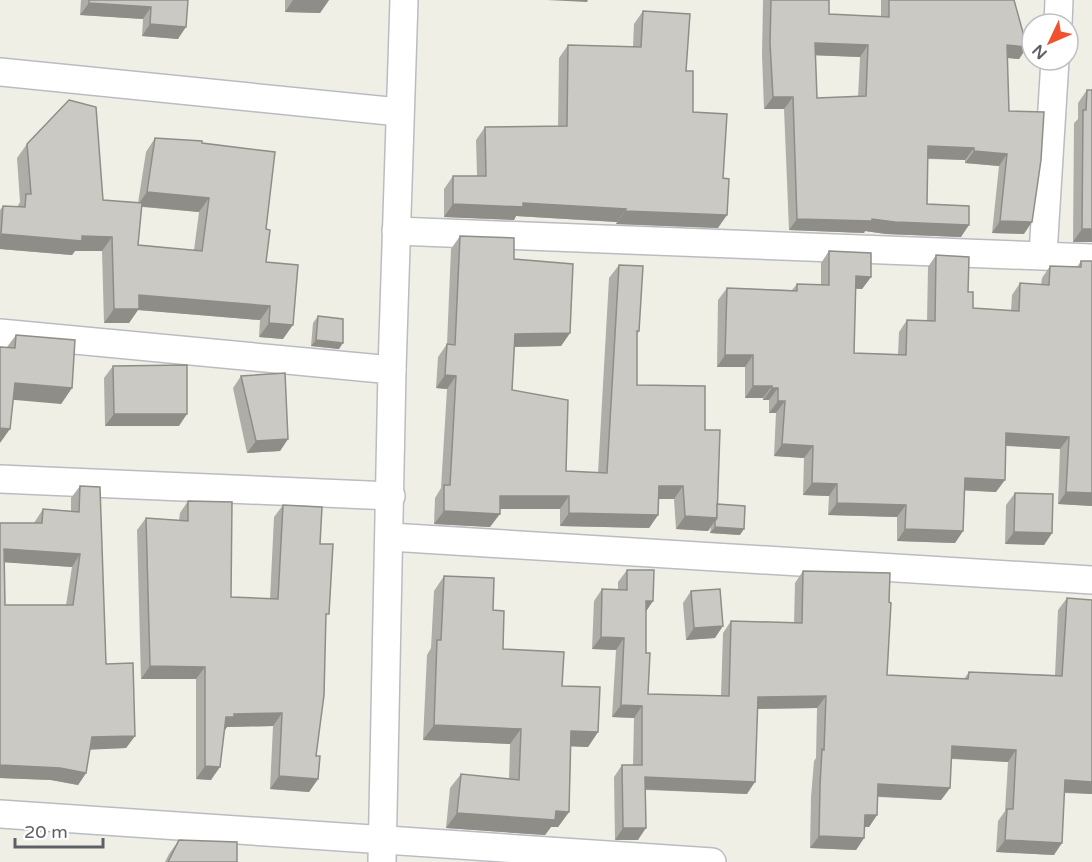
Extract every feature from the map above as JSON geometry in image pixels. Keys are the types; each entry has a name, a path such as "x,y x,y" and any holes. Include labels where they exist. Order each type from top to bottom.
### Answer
{"street":[{"path":"382,852 392,370 404,0"},
{"path":"0,72 399,112"},
{"path":"1043,254 1054,72"},
{"path":"396,231 1043,254 1092,258"},
{"path":"0,333 392,370"},
{"path":"0,479 391,496"},
{"path":"390,537 1092,580"},
{"path":"0,814 382,852 712,862"}],"building":[{"path":"89,0 188,0 186,27 150,24 151,7 89,3"},
{"path":"771,0 829,0 829,14 889,17 889,0 1014,0 1020,22 1020,46 1007,45 1009,111 1044,112 1041,160 1032,222 1000,221 1007,154 974,151 974,148 928,146 927,204 969,206 969,225 872,219 872,221 797,219 793,97 773,97 770,43","holes":["815,43 868,45 866,96 817,98"]},
{"path":"643,11 690,14 686,71 693,71 693,112 727,114 723,178 729,179 727,215 625,211 626,209 523,203 523,207 453,204 453,176 486,176 485,127 567,126 568,45 641,47"},
{"path":"1087,90 1092,90 1092,229 1082,229 1083,110 1086,110"},
{"path":"69,100 96,107 103,200 142,203 138,245 202,251 209,198 147,192 155,138 202,141 202,143 275,152 266,229 270,230 266,262 298,265 293,325 269,323 270,306 139,295 139,309 114,309 112,237 82,236 82,241 1,234 3,206 25,207 26,194 31,194 27,144"},
{"path":"460,236 514,238 514,259 573,264 570,333 515,334 512,390 568,400 566,471 607,473 619,265 643,266 639,331 637,331 637,385 705,386 705,430 720,430 717,518 685,516 683,486 659,486 658,515 569,513 569,496 500,496 500,514 444,511 444,485 450,485 456,376 445,375 447,344 455,345"},
{"path":"829,251 871,253 871,277 856,276 854,353 906,355 907,320 935,321 936,255 969,257 968,292 973,292 973,308 1019,311 1020,283 1049,285 1050,266 1081,267 1081,261 1092,261 1092,493 1066,492 1069,437 1006,433 1005,480 965,478 963,531 905,529 906,505 837,503 837,484 812,483 813,446 782,444 785,401 778,401 778,388 753,386 753,355 725,355 727,288 797,291 797,284 829,285"},
{"path":"318,316 343,319 343,343 316,340"},
{"path":"16,335 75,340 72,388 15,383 10,429 0,428 0,347 15,348"},
{"path":"187,365 187,414 114,414 113,366"},
{"path":"285,373 288,439 256,441 241,376"},
{"path":"80,486 100,487 106,664 133,663 135,736 92,737 86,773 60,768 0,765 0,523 42,523 43,509 79,512","holes":["4,549 80,554 73,605 5,605"]},
{"path":"1015,493 1053,494 1052,533 1014,532"},
{"path":"188,501 232,502 231,597 278,599 283,505 322,507 320,544 333,544 329,614 326,614 324,695 316,756 320,756 318,779 279,776 282,713 234,714 234,717 226,717 220,767 205,766 205,667 150,666 146,518 188,521"},
{"path":"717,504 745,506 744,529 715,527"},
{"path":"627,570 654,570 653,601 646,601 646,653 650,653 648,694 729,696 731,621 802,623 803,571 890,573 889,602 891,603 887,675 968,679 969,672 1062,676 1067,598 1092,600 1092,782 1065,780 1062,843 1005,840 1007,809 1013,809 1016,750 952,746 950,788 878,784 877,815 865,815 864,838 819,836 826,696 758,697 755,782 645,777 646,828 623,828 622,765 642,765 642,706 621,705 624,638 601,637 602,589 627,590"},
{"path":"444,576 494,578 493,610 504,611 503,649 564,652 562,686 600,687 598,732 571,731 569,812 556,811 555,820 457,813 461,774 519,780 521,729 434,725 437,640 441,640"},
{"path":"720,589 723,626 694,628 691,591"},
{"path":"179,840 237,842 237,862 168,862"}]}
